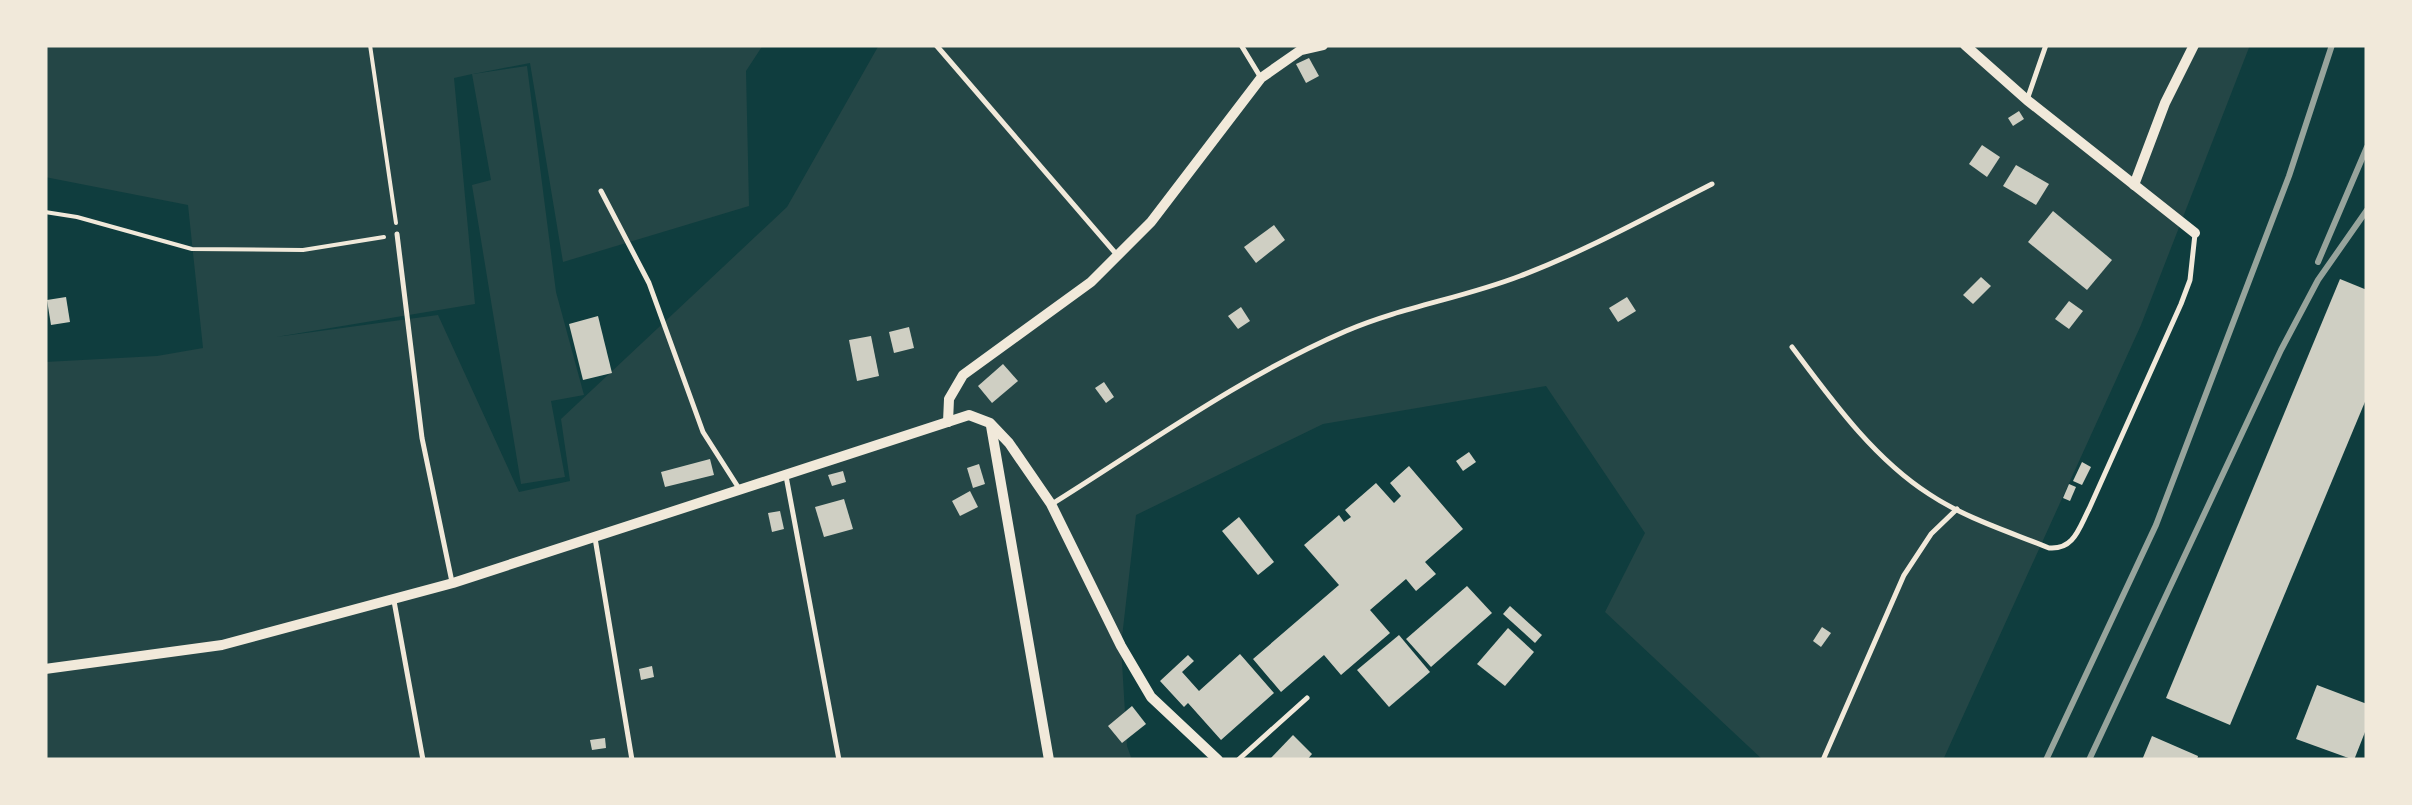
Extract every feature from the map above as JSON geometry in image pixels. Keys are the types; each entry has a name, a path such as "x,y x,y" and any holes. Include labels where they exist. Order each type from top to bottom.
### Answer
{"street":[{"path":"948,422 949,400 963,375 1091,282 1185,180 1261,78 1301,50 1323,45"},
{"path":"1964,45 2195,233"},
{"path":"2134,184 2165,103 2194,45"},
{"path":"45,669 222,645 453,584 970,415 990,423 1051,504 1150,697 1218,760"},
{"path":"990,423 1049,760"}],"lane":[{"path":"936,45 1118,257"},
{"path":"1241,45 1261,78"},
{"path":"2027,100 2046,45"},
{"path":"1051,504 1273,366 1378,318 1522,275 1712,184"},
{"path":"602,191 649,282 703,432 741,491"},
{"path":"1792,347 1834,402 1891,463 1928,494 2049,548 2068,546 2182,304 2190,280 2195,233"},
{"path":"397,234 422,438 453,584"},
{"path":"786,476 839,760"},
{"path":"1823,760 1904,575 1931,534 1957,509"},
{"path":"595,538 632,760"},
{"path":"394,600 423,760"},
{"path":"1238,760 1307,698"}],"path":[{"path":"45,212 77,217 192,250 304,250 397,234 370,45"}],"shaded area":[{"path":"45,45 763,45 746,71 749,206 563,262 530,63 473,74 527,66 556,292 584,395 551,401 565,477 521,484 472,185 491,180 472,74 454,78 475,304 276,337 438,315 519,492 570,481 561,419 787,207 879,45 2250,45 2141,325 1943,760 1763,760 1605,612 1645,533 1546,386 1323,424 1136,515 1121,646 1127,746 1132,760 45,760 45,362 157,356 203,348 188,205 45,177"}],"building":[{"path":"1309,58 1319,76 1306,83 1296,64"},
{"path":"2019,111 2024,119 2013,126 2008,118"},
{"path":"1982,145 2000,157 1987,177 1969,164"},
{"path":"2016,165 2049,184 2036,205 2003,186"},
{"path":"2053,211 2112,260 2087,290 2028,242"},
{"path":"1274,225 1285,240 1256,263 1244,247"},
{"path":"1981,277 1991,286 1973,304 1963,295"},
{"path":"2340,279 2367,290 2367,397 2230,725 2166,698"},
{"path":"66,297 70,322 51,325 47,300"},
{"path":"1627,297 1636,311 1618,322 1609,308"},
{"path":"2069,301 2083,311 2069,329 2055,319"},
{"path":"1241,307 1250,321 1238,329 1228,316"},
{"path":"598,316 612,373 583,380 569,324"},
{"path":"909,327 914,348 894,353 889,332"},
{"path":"871,336 879,376 857,381 849,340"},
{"path":"1003,364 1018,381 992,403 978,386"},
{"path":"1104,382 1114,397 1106,403 1095,388"},
{"path":"1469,452 1476,462 1463,471 1456,461"},
{"path":"710,459 714,475 665,487 661,472"},
{"path":"2082,462 2091,467 2082,485 2073,481"},
{"path":"979,464 985,484 973,488 967,468"},
{"path":"1409,466 1463,529 1425,562 1436,574 1416,591 1406,579 1370,610 1390,633 1341,675 1324,655 1281,692 1253,659 1339,585 1304,545 1339,515 1344,522 1351,517 1345,510 1376,483 1394,503 1401,496 1390,483"},
{"path":"843,471 846,482 832,486 828,475"},
{"path":"2069,484 2076,487 2070,501 2063,498"},
{"path":"970,491 978,507 960,516 952,501"},
{"path":"844,499 853,529 824,537 815,507"},
{"path":"780,511 784,529 772,532 768,513"},
{"path":"1239,517 1274,562 1258,575 1222,531"},
{"path":"1467,586 1492,613 1431,667 1406,639"},
{"path":"1510,606 1542,635 1535,643 1503,614"},
{"path":"1822,627 1831,633 1821,647 1813,641"},
{"path":"1508,628 1534,652 1505,686 1477,664"},
{"path":"1399,635 1430,672 1389,707 1357,670"},
{"path":"1240,654 1274,693 1221,740 1188,703 1184,707 1160,681 1188,655 1194,661 1182,672 1199,691"},
{"path":"652,666 654,677 641,680 639,669"},
{"path":"2317,685 2367,704 2367,727 2354,760 2296,739"},
{"path":"1132,706 1146,724 1122,743 1108,726"},
{"path":"1293,735 1312,754 1307,760 1269,760"},
{"path":"2152,736 2198,756 2197,760 2142,760"},
{"path":"605,738 606,748 592,750 590,740"}],"railway":[{"path":"2046,760 2156,525 2289,176 2332,45"},
{"path":"2318,262 2367,147"},
{"path":"2089,760 2281,350 2318,280 2367,210"}]}
